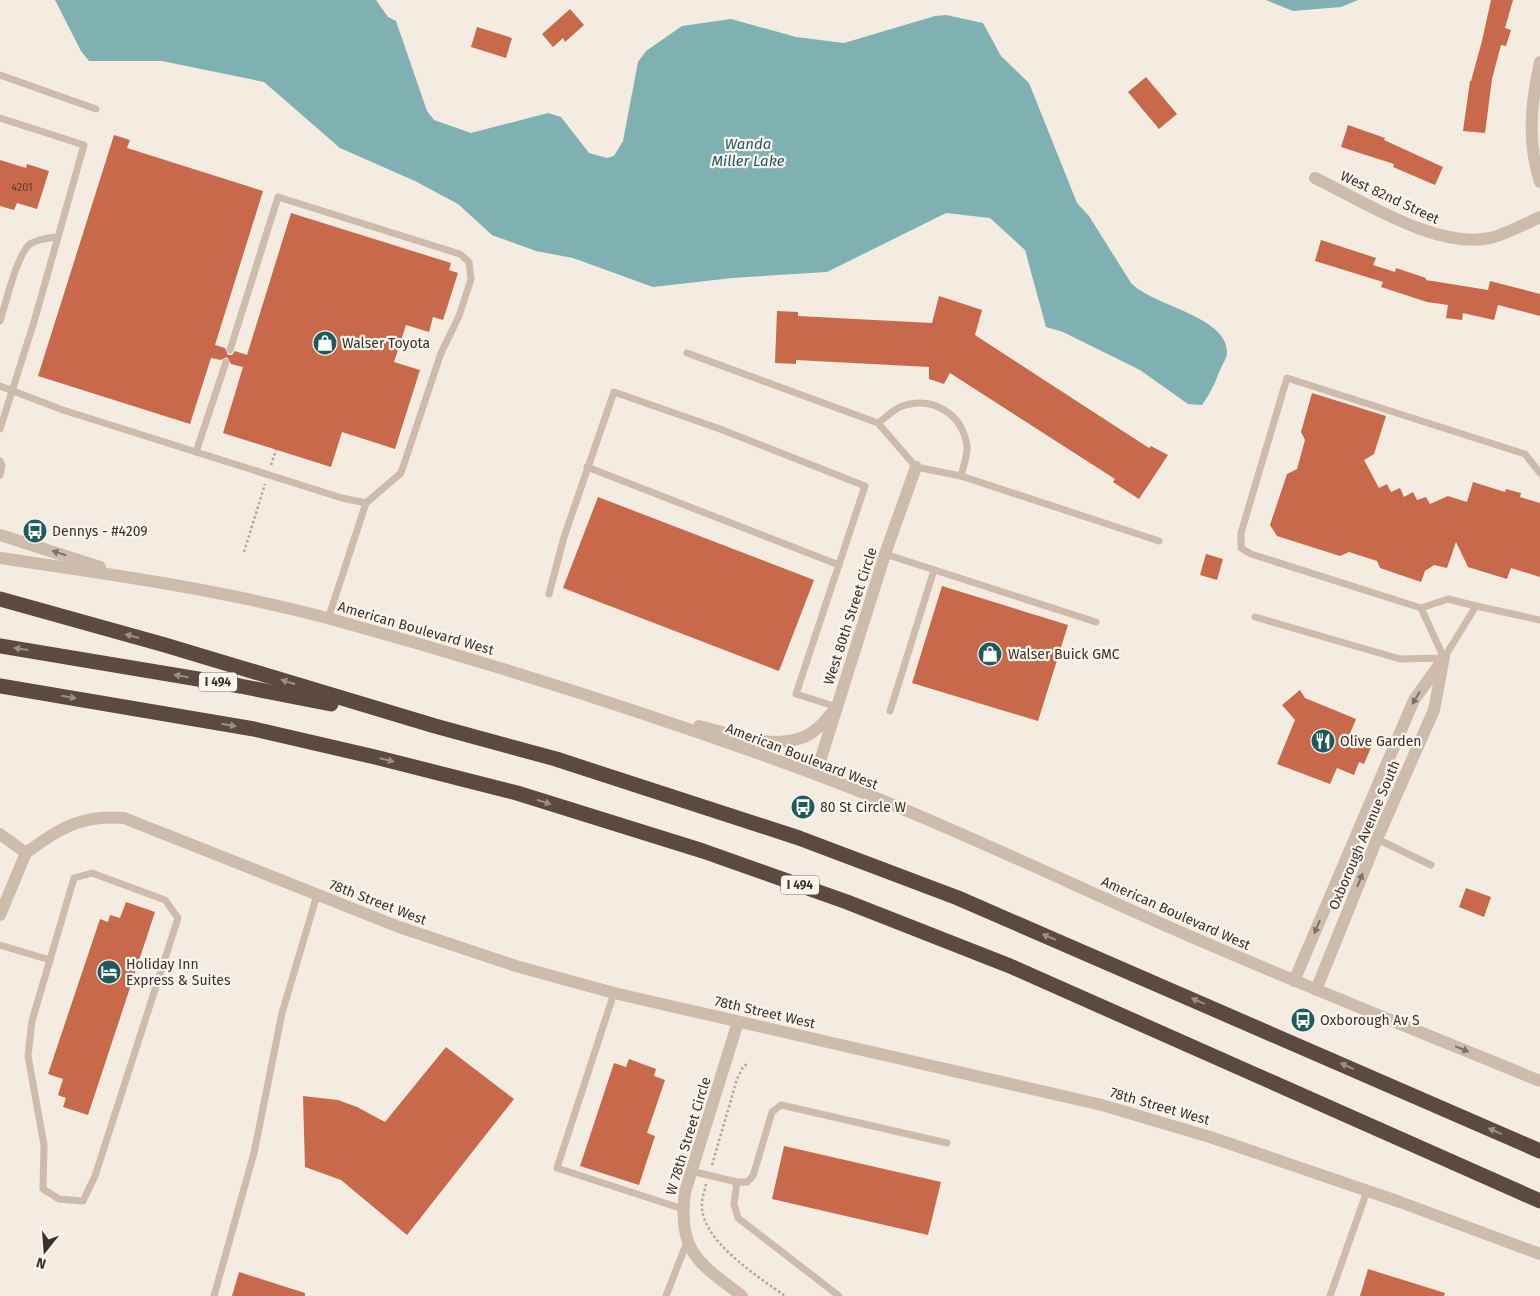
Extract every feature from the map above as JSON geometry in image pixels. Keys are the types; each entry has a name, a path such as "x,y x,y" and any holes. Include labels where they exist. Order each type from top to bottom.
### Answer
{"highway":[{"path":"0,599 165,645 435,726"},
{"name":"I 494","path":"0,646 240,686 435,726 556,758 799,838 889,870 958,898 1540,1151"},
{"name":"I 494","path":"0,688 21,688 254,729 517,793 703,850 847,902 1010,966 1540,1201"}],"street":[{"path":"1540,62 1530,112 1532,144 1540,182"},
{"name":"West 82nd Street","path":"1315,178 1423,230 1446,238 1470,240 1493,237 1540,217"},
{"name":"West 80th Street Circle","path":"816,774 885,554 916,467"},
{"name":"American Boulevard West","path":"0,535 138,579"},
{"name":"American Boulevard West","path":"0,558 138,579 328,619 502,667 642,712 816,774 1026,861 1167,926 1294,981 1540,1081"},
{"name":"Oxborough Avenue South","path":"1316,990 1377,839 1434,710 1444,658"},
{"name":"Oxborough Avenue South","path":"1294,981 1414,700 1444,658"},
{"path":"642,712 773,743 806,736 818,728 837,706"},
{"name":"78th Street West","path":"26,853 52,834 84,820 106,816 124,818 399,927 516,966 614,993 1102,1105 1210,1136 1540,1254"},
{"path":"0,834 26,853 0,915"},
{"name":"W 78th Street Circle","path":"738,1022 692,1171 683,1209 687,1242 697,1260 742,1296"}],"lane":[{"path":"0,75 96,108"},
{"path":"0,118 84,145 34,322 0,429"},
{"path":"230,350 278,197 460,254 469,262 471,279 441,354 401,473 366,504 328,619"},
{"path":"0,321 22,255 28,246 38,240 57,237"},
{"path":"687,353 878,423 916,467 962,476 1159,541"},
{"path":"196,452 226,362"},
{"path":"1540,473 1525,454 1287,378 1242,533 1241,548 1250,554 1421,608 1448,599 1540,620"},
{"path":"0,386 11,392 267,475 366,504"},
{"path":"549,594 564,537 614,392 820,467 865,486 796,694 837,706"},
{"path":"878,423 900,407 929,402 949,412 962,427 968,448 962,476"},
{"path":"0,461 2,466 0,475"},
{"path":"587,467 839,565"},
{"path":"885,554 1096,622"},
{"path":"890,712 934,570"},
{"path":"1444,658 1476,606"},
{"path":"1421,608 1444,658"},
{"path":"1255,617 1400,659 1444,658"},
{"path":"1377,839 1431,865"},
{"path":"92,873 165,900 178,918 95,1176 83,1200 59,1198 42,1189 44,1145 28,1056 32,1021 50,960 74,878 92,873"},
{"path":"214,1296 254,1153 282,1012 317,895"},
{"path":"0,945 50,960"},
{"path":"614,993 557,1168 683,1209"},
{"path":"692,1171 737,1182 748,1182 753,1176 772,1112 781,1105 947,1143"},
{"path":"737,1182 734,1204 738,1218 839,1296"},
{"path":"1330,1296 1367,1191"},
{"path":"666,1296 687,1242"}],"path":[{"path":"244,552 276,450"}],"water":[{"name":"Wanda Miller Lake","path":"55,0 376,0 388,17 396,21 427,111 434,120 471,133 548,113 561,117 589,153 607,158 614,156 623,141 638,62 646,51 682,26 731,19 796,37 844,43 935,16 946,15 983,23 1001,56 1029,83 1077,203 1089,216 1131,283 1141,291 1202,320 1215,329 1224,340 1227,352 1226,357 1202,405 1188,404 1140,370 1063,332 1046,327 1025,250 990,218 946,213 827,272 732,278 653,287 573,258 536,251 492,235 458,204 415,181 340,148 264,82 162,61 89,61 81,51"},
{"path":"1266,0 1358,0 1341,7 1293,11"}],"building":[{"path":"1491,0 1513,0 1505,28 1511,30 1506,46 1501,45 1492,79 1485,133 1463,131 1470,81 1482,41"},
{"path":"570,9 584,25 565,42 563,38 553,47 542,34"},
{"path":"477,27 512,38 506,58 471,47"},
{"path":"1146,77 1177,114 1159,129 1128,92"},
{"path":"1348,125 1385,138 1384,140 1443,167 1435,185 1393,167 1394,164 1341,147"},
{"path":"114,135 130,140 127,148 263,191 215,345 225,348 228,355 232,355 235,351 247,355 291,213 451,263 449,270 458,273 443,320 433,317 429,332 406,325 394,362 420,370 395,449 342,432 331,467 223,433 243,367 231,364 227,357 221,360 211,358 190,424 38,376"},
{"path":"0,160 26,168 27,164 49,171 37,209 17,203 14,210 0,206"},
{"path":"1321,240 1376,258 1373,265 1395,272 1396,268 1426,278 1426,280 1488,290 1490,281 1540,294 1540,316 1498,305 1494,320 1463,313 1462,320 1446,318 1448,305 1427,302 1381,287 1383,282 1315,261"},
{"path":"939,296 982,310 975,335 1149,448 1151,446 1168,455 1139,499 1113,482 1115,479 950,373 944,384 929,379 929,367 796,360 796,364 775,363 777,311 798,312 798,316 932,323"},
{"path":"1312,393 1386,416 1374,454 1364,460 1379,488 1387,484 1391,492 1400,488 1404,497 1413,492 1417,500 1426,497 1430,504 1448,496 1467,502 1473,482 1505,492 1506,489 1521,493 1520,497 1540,503 1540,577 1511,568 1507,579 1468,567 1456,542 1447,568 1434,565 1425,571 1421,582 1380,568 1377,561 1349,552 1340,556 1277,536 1270,525 1287,474 1297,469 1305,440 1301,432"},
{"path":"598,497 814,580 779,671 563,588"},
{"path":"1206,554 1223,559 1217,580 1200,575"},
{"name":"Walser Buick GMC","path":"942,586 1068,625 1038,721 912,683"},
{"name":"Olive Garden","path":"1300,690 1305,698 1356,719 1349,736 1372,745 1364,764 1359,762 1354,775 1337,768 1330,784 1277,764 1295,720 1282,705"},
{"path":"1466,888 1491,897 1484,917 1459,907"},
{"name":"Holiday Inn Express & Suites","path":"126,902 155,912 88,1115 63,1107 66,1098 58,1095 63,1079 48,1074 100,919 108,922 110,915 120,918"},
{"path":"446,1047 514,1099 407,1235 341,1180 305,1167 303,1096 338,1100 357,1107 385,1122"},
{"path":"629,1059 656,1069 654,1076 665,1080 647,1133 655,1136 639,1185 580,1166 614,1063 626,1067"},
{"path":"784,1146 941,1182 928,1235 772,1199"},
{"path":"1368,1269 1445,1293 1444,1296 1360,1296"},
{"path":"239,1272 305,1293 305,1296 232,1296"}],"place":[{"name":"Walser Toyota","path":"325,343"},
{"name":"Dennys - #4209","path":"35,531"},
{"name":"Walser Buick GMC","path":"990,654"},
{"name":"Olive Garden","path":"1323,741"},
{"name":"80 St Circle W","path":"803,807"},
{"name":"Holiday Inn Express & Suites","path":"109,972"},
{"name":"Oxborough Av S","path":"1303,1020"}]}
